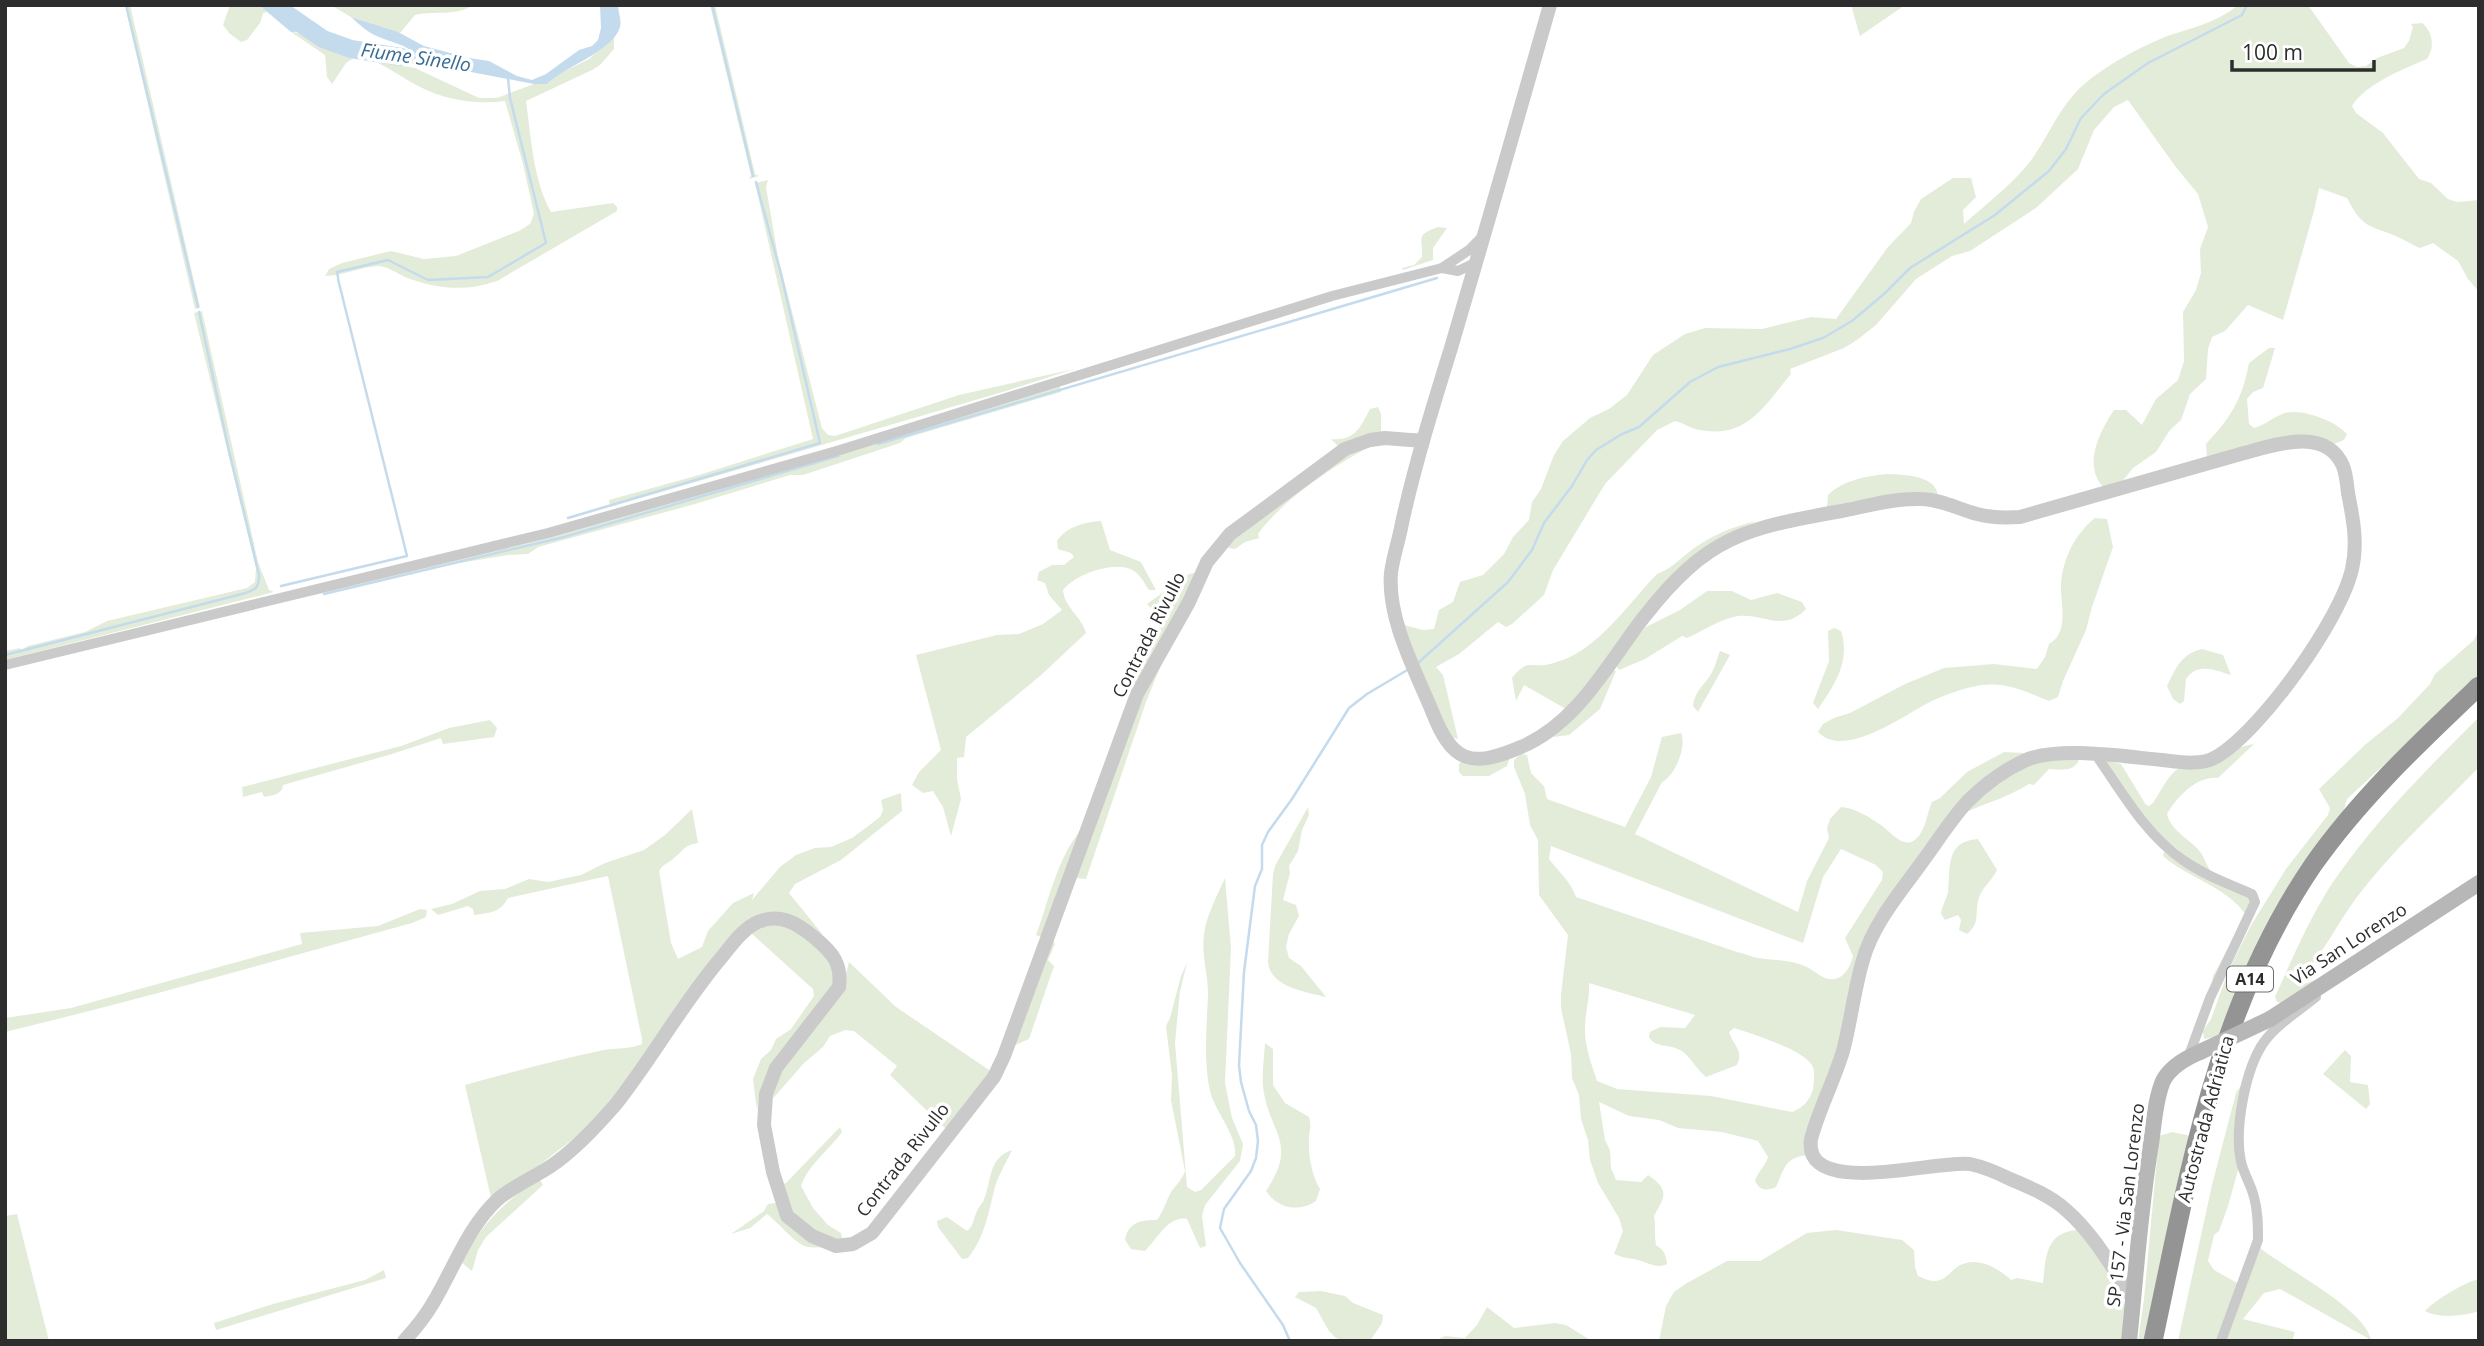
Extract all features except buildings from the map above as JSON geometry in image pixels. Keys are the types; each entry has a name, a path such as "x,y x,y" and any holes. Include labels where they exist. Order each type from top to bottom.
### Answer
{"highway":[{"name":"Autostrada Adriatica","path":"2153,1341 2207,1103 2230,1028 2266,947 2296,891 2345,824 2395,767 2479,686"},
{"name":"Autostrada Adriatica","path":"2166,1341 2217,1115 2239,1042 2273,961 2308,898 2353,833 2408,771 2479,703"}],"main road":[{"name":"Via San Lorenzo","path":"2194,1055 2270,1019 2479,883"},
{"name":"SP 157 - Via San Lorenzo","path":"2129,1341 2147,1171 2158,1096 2169,1072 2194,1055"}],"street":[{"path":"1550,5 1423,441 1391,575 1396,627 1441,735 1459,755 1470,759 1485,759 1522,747 1547,734 1583,700 1672,581 1702,556 1728,539 1751,529 1921,499 1980,515 2004,519 2020,517 2275,444 2303,440 2324,447 2336,456 2343,466 2355,533 2352,571 2339,603 2274,703 2249,730 2208,761 2178,762 2067,754 2028,759 1980,789 1958,812 1876,930 1863,958 1842,1053 1813,1130 1810,1146 1816,1159 1825,1168 1842,1173 1898,1170 1949,1163 1970,1164 2029,1187 2065,1209 2088,1234 2133,1299"},
{"path":"1449,266 1484,234"},
{"path":"5,665 548,533 840,450 1332,296 1449,266 1470,258 1476,262"},
{"path":"1449,266 1465,285 1467,292"},
{"name":"Contrada Rivullo","path":"404,1341 424,1319 472,1233 496,1201 551,1166 588,1133 615,1104 700,982 741,934 754,924 768,919 784,919 798,924 824,945 841,973 839,987 776,1068 766,1094 764,1125 782,1202 787,1216 800,1227 836,1246 853,1244 872,1233 994,1077 1137,694 1189,602 1207,562 1230,534 1345,449 1385,438 1423,441"},
{"path":"2096,755 2151,833 2182,860 2252,894 2255,902 2210,998 2194,1055"},
{"path":"2221,1341 2258,1240 2254,1197 2241,1159 2239,1136 2251,1070 2263,1043 2330,986 2332,977"}],"green space":[{"path":"125,5 130,5 200,307 195,309"},
{"path":"230,5 259,5 267,12 263,13 260,23 247,40 241,42 223,25"},
{"path":"331,5 473,5 459,11 415,15 400,33 351,17"},
{"path":"710,5 715,5 755,174 759,176 749,179 751,175"},
{"path":"1851,5 1905,5 1860,36"},
{"path":"2238,5 2308,5 2349,63 2357,67 2366,66 2377,58 2404,48 2409,41 2413,27 2411,24 2422,23 2426,27 2431,35 2432,45 2427,59 2375,84 2352,106 2356,113 2383,133 2419,179 2431,183 2448,199 2457,202 2479,200 2479,292 2458,261 2433,243 2420,248 2369,225 2358,216 2347,198 2319,188 2283,320 2248,305 2225,331 2212,337 2208,349 2206,379 2190,394 2181,420 2170,430 2156,452 2133,468 2122,482 2104,488 2094,469 2094,459 2103,428 2114,410 2126,410 2142,425 2156,399 2178,380 2184,361 2183,312 2196,290 2201,273 2200,249 2208,227 2198,194 2128,100 2114,107 2094,130 2078,169 2036,208 1970,251 1952,256 1916,279 1876,325 1857,340 1844,348 1790,369 1791,374 1754,417 1731,429 1717,431 1697,429 1675,421 1657,430 1605,484 1553,570 1544,595 1512,624 1506,627 1498,622 1459,654 1436,667 1443,675 1458,739 1450,737 1404,625 1423,630 1434,629 1439,610 1453,602 1460,582 1483,575 1504,554 1513,537 1529,520 1532,502 1541,489 1554,455 1563,441 1590,418 1609,409 1627,395 1653,355 1685,334 1705,328 1762,329 1811,317 1836,319 1888,247 1911,223 1921,199 1953,178 1971,178 1976,197 1963,210 1964,224 2024,169 2065,105 2091,78 2143,47 2212,21"},
{"path":"291,32 302,33 319,44 340,48 354,58 346,63 332,84 327,77 325,55"},
{"path":"614,36 614,49 600,65 526,101 536,172 551,212 613,203 617,211 497,281 474,287 451,288 416,281 379,266 325,276 329,269 342,263 391,251 424,259 456,256 519,231 530,224 534,214 505,101 471,102 439,95 369,59 415,68 479,98 497,98 534,84 547,84 555,76 589,59"},
{"path":"768,180 766,187 778,257 822,428 828,435 835,436 959,395 1074,369 610,507 609,500 813,439 755,183"},
{"path":"1438,227 1447,228 1433,248 1433,260 1403,270 1402,268 1414,265 1422,257 1423,235"},
{"path":"202,311 258,562 269,590 274,592 5,660 5,651 21,650 85,632 107,621 247,588 255,582 256,568 194,313"},
{"path":"2269,348 2275,348 2263,388 2253,392 2247,399 2249,424 2254,428 2285,413 2300,412 2318,417 2342,429 2347,434 2344,440 2334,444 2327,440 2207,459 2206,444 2234,407 2249,363"},
{"path":"1060,386 1061,392 906,438 900,443 803,475 790,475 538,547 528,554 453,564 302,598 538,540"},
{"path":"1378,407 1381,414 1381,432 1422,432 1412,436 1338,446 1331,439 1346,438 1356,432 1370,409"},
{"path":"1376,443 1296,495 1269,521 1258,534 1259,538 1245,542 1235,549 1229,548 1228,545 1340,456"},
{"path":"1887,474 1926,480 1936,489 1938,496 1827,508 1828,495 1848,482"},
{"path":"2095,518 2107,519 2113,547 2086,630 2058,697 2049,701 2008,686 1982,685 1942,696 1890,725 1858,738 1843,741 1829,739 1818,732 1823,724 1834,718 1944,668 1994,664 2037,669 2062,625 2061,584 2067,556 2076,539"},
{"path":"1101,521 1110,550 1141,562 1156,590 1149,590 1133,570 1113,567 1084,575 1063,590 1066,602 1086,633 1040,676 966,737 964,757 957,758 961,799 951,836 943,807 933,791 923,793 912,785 919,772 941,750 916,655 997,635 1019,634 1043,624 1062,610 1049,595 1045,583 1037,580 1039,572 1052,565 1064,565 1074,557 1071,553 1058,549 1057,541 1065,532 1082,524"},
{"path":"1756,521 1711,545 1566,709 1524,685 1516,701 1512,678 1522,668 1554,663 1581,651 1614,623 1657,574 1713,537"},
{"path":"1194,573 1196,575 1139,687 1132,681 1154,644 1161,619 1147,604"},
{"path":"1707,591 1732,591 1751,600 1777,593 1802,602 1806,609 1789,620 1738,616 1718,622 1687,638 1682,636 1645,659 1619,670 1614,663 1646,627 1680,610"},
{"path":"1834,628 1841,631 1844,653 1835,682 1818,709 1813,703 1829,661 1828,631"},
{"path":"2479,630 2479,677 2347,799 2343,813 2239,984 2219,1036 2204,1039 2203,1031 2211,1019 2228,972 2250,927 2286,869 2328,815 2330,808 2319,789 2398,718 2430,684 2435,674 2474,640"},
{"path":"2202,649 2223,655 2231,675 2207,669 2195,670 2186,679 2184,701 2180,704 2173,699 2167,686 2184,658"},
{"path":"1167,650 1146,702 1086,879 1076,878 1138,704"},
{"path":"1720,651 1730,655 1698,712 1693,706 1696,696 1712,672"},
{"path":"1612,670 1616,671 1600,709 1569,735 1553,737"},
{"path":"2479,717 2479,767 2401,846 2357,897 2317,958 2301,977 2302,985 2317,979 2312,986 2281,1003 2277,1002 2275,997 2295,953 2333,882 2384,817"},
{"path":"490,720 497,728 494,737 443,744 441,738 283,785 281,791 274,795 264,797 262,792 243,797 242,787 401,746 449,728"},
{"path":"1681,733 1681,753 1675,768 1662,782 1635,834 1798,912 1807,881 1829,838 1827,828 1830,819 1841,807 1867,816 1903,842 1913,841 1923,829 1932,802 1940,798 1967,772 2004,752 2025,753 2022,759 1996,775 1881,916 1809,1155 1790,1161 1776,1187 1764,1189 1755,1181 1768,1157 1758,1141 1722,1132 1678,1128 1659,1120 1629,1116 1599,1102 1605,1140 1610,1150 1611,1168 1616,1180 1641,1182 1648,1175 1662,1189 1663,1198 1654,1216 1655,1237 1656,1245 1664,1253 1667,1264 1659,1266 1614,1254 1623,1231 1619,1218 1598,1183 1590,1160 1579,1095 1572,1078 1571,1054 1561,1008 1568,935 1539,895 1538,840 1530,825 1525,794 1514,767 1514,760 1521,754 1527,755 1531,773 1544,786 1547,799 1625,827 1651,777 1662,737","holes":["1551,846 1803,943 1823,877 1841,849 1876,865 1883,872 1882,880 1845,938 1853,956 1846,972 1841,977 1829,979 1801,965 1753,957 1576,897 1568,882 1549,859","1589,983 1695,1015 1685,1028 1660,1027 1650,1032 1649,1037 1655,1043 1682,1052 1706,1077 1737,1065 1739,1051 1729,1032 1734,1028 1790,1049 1813,1067 1814,1083 1810,1097 1803,1106 1792,1112 1711,1096 1617,1089 1597,1081 1585,1034"]},
{"path":"2254,744 2218,778 2202,780 2188,789 2167,814 2177,831 2201,853 2212,873 2200,867 2154,831 2101,759 2121,764 2149,806 2175,771"},
{"path":"1510,757 1507,766 1489,776 1463,776 1459,772 1459,764 1464,759"},
{"path":"2080,757 2072,768 2049,769 2034,785 2029,784 1964,813 1967,806 2019,765"},
{"path":"901,793 902,811 841,860 795,884 789,893 823,935 795,917 749,924 649,1054 586,1129 492,1202 465,1085 586,1054 638,1046 642,1044 642,1039 608,876 508,898 498,909 485,914 474,915 473,909 468,906 438,915 431,909 452,904 480,891 505,889 529,879 548,882 581,875 605,863 644,850 665,835 692,809 698,843 687,847 659,871 671,943 678,959 702,947 708,931 733,903 754,893 752,900 780,867 796,855 815,848 831,847 852,838 880,817 883,810 881,800"},
{"path":"1308,807 1309,815 1302,830 1298,851 1289,866 1290,873 1283,900 1296,905 1299,916 1289,934 1286,947 1289,958 1301,966 1326,997 1282,983 1270,970 1268,962 1275,866"},
{"path":"1083,828 1044,938 1036,935 1061,864"},
{"path":"1978,839 1997,870 1979,897 1975,922 1967,934 1959,930 1961,920 1958,915 1945,920 1941,914 1948,892 1954,851 1967,841"},
{"path":"2165,848 2189,867 2243,892 2251,899 2252,906 2211,992 2213,976 2246,915 2229,897 2163,856"},
{"path":"1225,878 1231,948 1225,1083 1232,1118 1243,1144 1240,1161 1205,1205 1202,1216 1206,1246 1200,1248 1187,1219 1181,1219 1169,1224 1145,1251 1131,1249 1125,1240 1129,1229 1141,1222 1157,1220 1185,1171 1171,1100 1172,1076 1166,1026 1187,963 1180,991 1175,1043 1187,1187 1195,1192 1201,1190 1235,1156 1230,1132 1210,1091 1206,1055 1208,993 1204,934 1210,912"},
{"path":"420,909 427,910 426,917 412,923 5,1032 5,1018 71,1008 302,944 300,933 378,926"},
{"path":"778,924 788,925 826,954 838,977 770,1070 761,1087 757,1110 753,1079 761,1059 771,1050 776,1039 791,1029 814,996 813,989 751,933"},
{"path":"1052,939 1055,944 1048,960 1054,966 1029,1039 1013,1046"},
{"path":"849,962 896,1007 992,1072 948,1131 890,1075 897,1066 854,1031 845,1030 830,1036 823,1047 804,1063 769,1103 781,1069 845,978"},
{"path":"1265,1043 1273,1049 1273,1085 1285,1103 1309,1117 1310,1121 1310,1158 1320,1189 1316,1201 1303,1207 1282,1205 1266,1191 1276,1174 1281,1149 1263,1087"},
{"path":"2345,1050 2351,1056 2350,1082 2368,1085 2370,1104 2366,1109 2323,1074"},
{"path":"2243,1082 2240,1163 2219,1231 2214,1235 2208,1261 2214,1270 2239,1284 2218,1341 2178,1341 2212,1185 2236,1093"},
{"path":"840,1127 842,1132 814,1164 801,1186 813,1208 828,1225 841,1233 840,1241 821,1235 793,1215 782,1184"},
{"path":"2172,1132 2191,1136 2145,1341 2138,1341 2159,1136"},
{"path":"1012,1150 997,1181 978,1242 968,1258 962,1259 938,1227 937,1221 947,1217 967,1231 986,1195 994,1165"},
{"path":"539,1178 543,1185 486,1237 478,1250 472,1271 461,1262 495,1215 514,1196"},
{"path":"768,1204 779,1204 826,1247 804,1246 767,1214 750,1228 731,1234 764,1211"},
{"path":"17,1214 49,1341 5,1341 5,1216"},
{"path":"1836,1230 1902,1240 1914,1250 1918,1276 1930,1280 1941,1280 1957,1267 1978,1262 1993,1267 2011,1280 2017,1278 2043,1283 2047,1254 2054,1240 2069,1231 2080,1230 2118,1286 2128,1314 2124,1341 1659,1341 1666,1306 1674,1292 1687,1283 1727,1261 1760,1261 1807,1233"},
{"path":"2260,1248 2340,1303 2366,1328 2371,1340 2280,1289 2264,1293 2243,1319 2295,1332 2292,1341 2223,1341"},
{"path":"384,1270 386,1278 216,1330 214,1323 273,1304 365,1280"},
{"path":"2479,1279 2479,1311 2452,1316 2425,1311 2451,1292"},
{"path":"1321,1291 1345,1296 1353,1303 1383,1315 1382,1323 1370,1341 1345,1341 1336,1338 1316,1308 1295,1297 1299,1292"},
{"path":"1487,1307 1514,1328 1555,1323 1566,1325 1592,1341 1435,1341 1445,1336 1465,1338 1477,1325"}],"water":[{"path":"259,5 288,5 320,31 291,32"},
{"path":"600,5 618,5 620,27 616,36 547,84 471,72 444,63 404,64 354,58 340,48 415,55 404,46 371,33 351,17 398,32 424,46 489,61 517,76 532,80 546,74 598,40 601,28"}],"waterway":[{"path":"126,5 198,307"},
{"name":"Fiume Sinello","path":"274,5 323,39 351,49 401,57"},
{"path":"712,5 753,176"},
{"path":"1418,663 1508,582 1532,550 1544,523 1596,450 1639,427 1690,382 1718,367 1823,338 1852,321 1910,268 1995,215 2049,171 2066,149 2081,118 2104,94 2148,63 2242,15 2247,5"},
{"path":"338,277 337,272 388,260 428,280 488,277 546,243 510,98 508,78"},
{"path":"568,518 820,443 781,274 756,182"},
{"path":"878,444 1437,278"},
{"path":"281,586 407,556 338,279"},
{"path":"5,655 242,594 257,586 259,575 199,312"},
{"path":"324,594 564,537 838,456"},
{"path":"1290,1341 1283,1325 1240,1263 1220,1228 1224,1209 1251,1171 1258,1141 1256,1125 1241,1082 1239,1065 1244,972 1255,886 1262,869 1262,845 1349,708 1409,669"}]}
